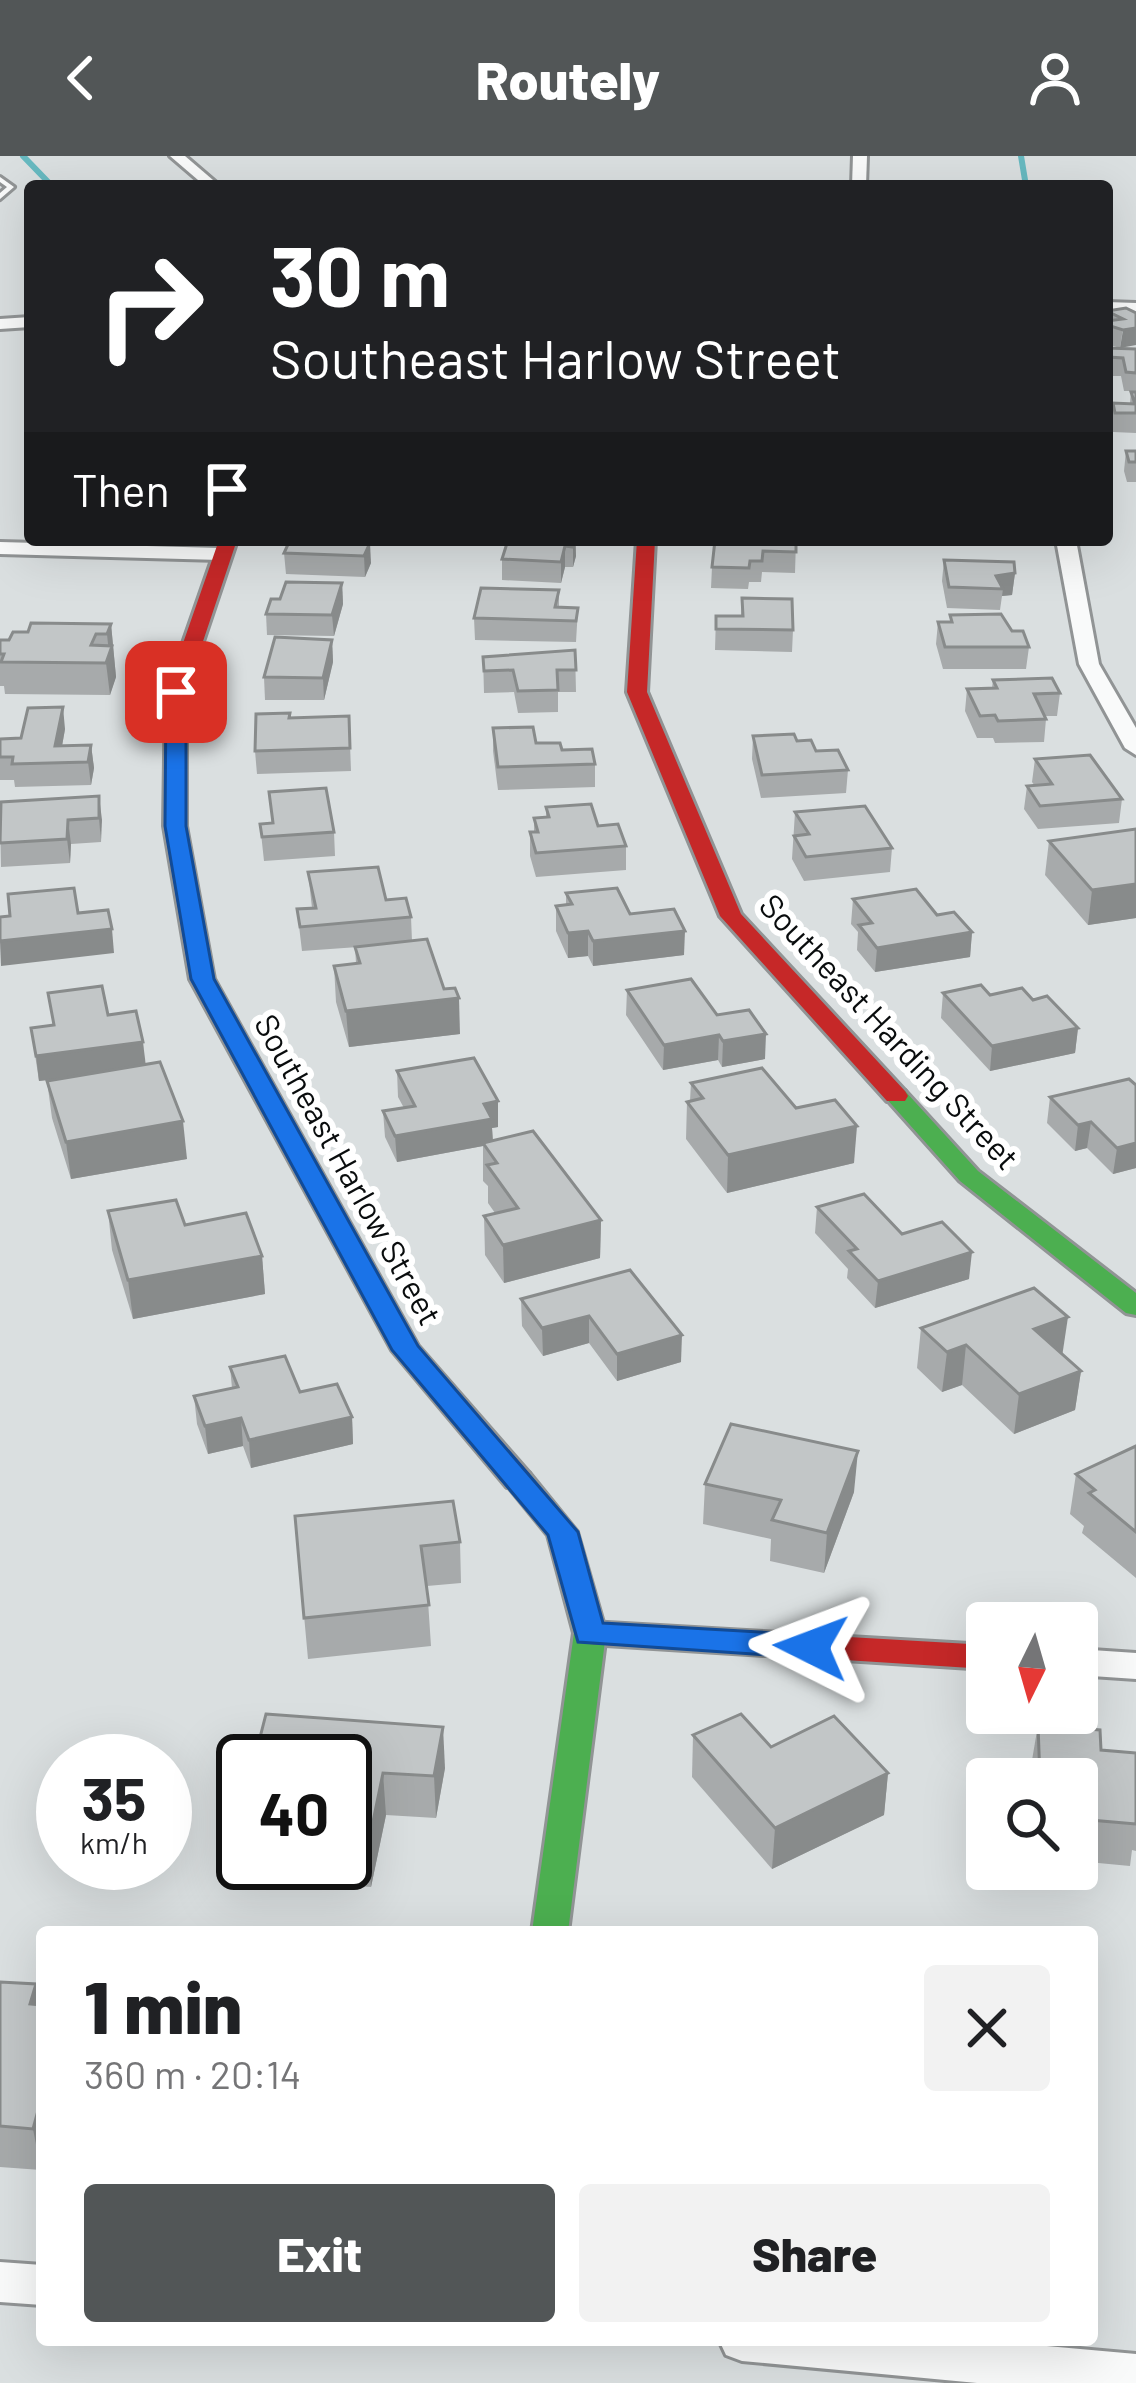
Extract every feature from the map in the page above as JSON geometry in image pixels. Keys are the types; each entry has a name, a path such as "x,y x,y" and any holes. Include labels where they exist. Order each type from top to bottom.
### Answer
{"street":[{"path":"177,156 206,180"},
{"name":"Southeast Harding Street","path":"646,546 637,692 731,916 969,1176 1136,1307"},
{"path":"1067,546 1089,664 1136,748"},
{"path":"0,548 224,547"},
{"name":"Southeast Harlow Street","path":"224,547 176,692 175,826 202,979 406,1350 562,1532 590,1634 551,1926"},
{"path":"590,1634 966,1656"},
{"path":"1098,1663 1136,1666"},
{"path":"0,2282 36,2284"},
{"path":"808,2346 1136,2376"}],"lane":[{"path":"0,179 10,187 0,197"}],"building":[{"path":"1126,308 1136,313 1136,328 1113,327 1113,320 1123,319 1113,310"},
{"path":"1113,348 1136,349 1136,373 1126,372 1123,358 1113,357"},
{"path":"1131,392 1136,392 1136,413 1115,413 1113,403 1135,404"},
{"path":"1126,451 1136,451 1136,462 1129,462"},
{"path":"287,546 369,546 364,556 284,553"},
{"path":"506,546 565,546 561,562 502,559"},
{"path":"714,546 796,546 796,552 763,551 762,561 750,561 749,568 712,567"},
{"path":"944,560 1014,562 1015,573 996,576 1003,589 949,587"},
{"path":"286,582 342,583 332,615 266,614 271,599 280,599"},
{"path":"481,588 559,590 555,607 578,608 576,621 474,618"},
{"path":"742,598 792,599 793,630 716,629 716,616 743,616"},
{"path":"1001,614 1012,631 1023,631 1029,647 945,647 938,622 952,622 950,615"},
{"path":"31,623 111,624 107,634 96,634 91,645 112,646 106,663 1,662 0,640 9,640 13,632 28,632"},
{"path":"275,637 332,640 323,678 264,677"},
{"path":"575,650 576,670 557,670 558,690 518,691 513,670 484,671 483,657"},
{"path":"1052,678 1060,693 1034,694 1046,719 998,721 995,715 980,716 967,689 997,688 993,680"},
{"path":"63,707 55,746 91,745 88,762 12,764 13,757 0,757 0,739 21,738 28,708"},
{"path":"290,713 289,718 349,716 350,748 255,751 256,714"},
{"path":"533,727 536,743 560,743 562,750 592,749 595,764 498,767 493,728"},
{"path":"794,734 797,741 811,740 816,751 838,750 848,770 762,775 753,736"},
{"path":"1090,755 1122,799 1040,806 1027,786 1052,784 1035,759"},
{"path":"326,788 334,832 262,837 260,824 273,823 269,792"},
{"path":"99,796 99,818 68,820 67,839 0,843 1,802"},
{"path":"591,804 598,826 618,824 626,846 536,853 530,832 538,832 534,818 549,817 546,807"},
{"path":"865,806 892,848 806,857 794,836 809,834 795,812"},
{"path":"1136,829 1136,884 1092,890 1049,841"},
{"path":"378,867 386,900 406,898 411,917 300,927 297,909 316,908 308,872"},
{"path":"74,888 78,913 108,910 112,929 0,941 0,917 10,916 8,894"},
{"path":"617,888 630,914 674,909 685,931 593,941 588,931 568,933 556,906 572,904 566,893"},
{"path":"916,889 937,915 954,912 972,932 877,948 859,925 872,923 853,899"},
{"path":"427,939 444,989 455,988 459,998 346,1011 334,966 360,963 355,947"},
{"path":"691,979 717,1015 749,1010 766,1034 723,1041 719,1035 664,1045 627,990"},
{"path":"981,985 990,995 1022,988 1033,1000 1047,996 1078,1028 992,1046 943,993"},
{"path":"102,986 108,1015 136,1011 143,1042 36,1056 31,1028 54,1025 48,993"},
{"path":"474,1058 498,1101 484,1104 492,1119 395,1136 383,1111 415,1106 397,1071"},
{"path":"160,1062 183,1121 66,1142 47,1081"},
{"path":"762,1068 796,1108 835,1100 857,1126 728,1155 687,1102 703,1098 691,1083"},
{"path":"1129,1079 1136,1085 1136,1143 1117,1148 1091,1122 1078,1125 1050,1097"},
{"path":"533,1131 601,1220 503,1245 484,1216 518,1208 487,1165 497,1163 483,1143"},
{"path":"864,1194 902,1234 942,1222 972,1252 878,1281 849,1251 857,1249 817,1207"},
{"path":"176,1200 185,1225 246,1213 262,1256 128,1280 108,1211"},
{"path":"630,1270 682,1335 617,1354 589,1316 542,1328 521,1299"},
{"path":"1034,1288 1068,1317 1034,1329 1081,1371 1019,1394 966,1345 947,1352 921,1328"},
{"path":"285,1356 300,1392 337,1384 352,1417 249,1440 241,1418 205,1426 194,1396 238,1387 230,1367"},
{"path":"731,1424 858,1451 827,1533 772,1520 781,1500 705,1484"},
{"path":"1136,1446 1136,1532 1089,1493 1095,1490 1076,1474"},
{"path":"453,1501 460,1542 421,1546 429,1605 304,1618 295,1516"},
{"path":"266,1714 443,1727 434,1776 383,1773 372,1827 372,1734 261,1734"},
{"path":"741,1714 771,1747 834,1716 888,1773 775,1828 693,1735"},
{"path":"1098,1730 1101,1750 1136,1753 1136,1824 1098,1821 1098,1758 1039,1758 1038,1734 1098,1734"},
{"path":"0,1982 36,1984 30,2004 36,2004 36,2118 33,2129 0,2126"}],"waterway":[{"path":"23,156 46,180"},
{"path":"1021,156 1025,180"}],"traffic: fast":[{"path":"896,1096 969,1176 1136,1307"},
{"path":"518,1480 562,1532 590,1633 551,1926"}],"traffic: jam":[{"path":"226,546 176,692 175,826 202,979 406,1350 518,1480"},
{"path":"646,546 637,692 731,916 896,1096"},
{"path":"590,1633 966,1656"}],"route":[{"path":"176,692 175,826 202,979 406,1350 562,1532 590,1634 811,1647"}]}
